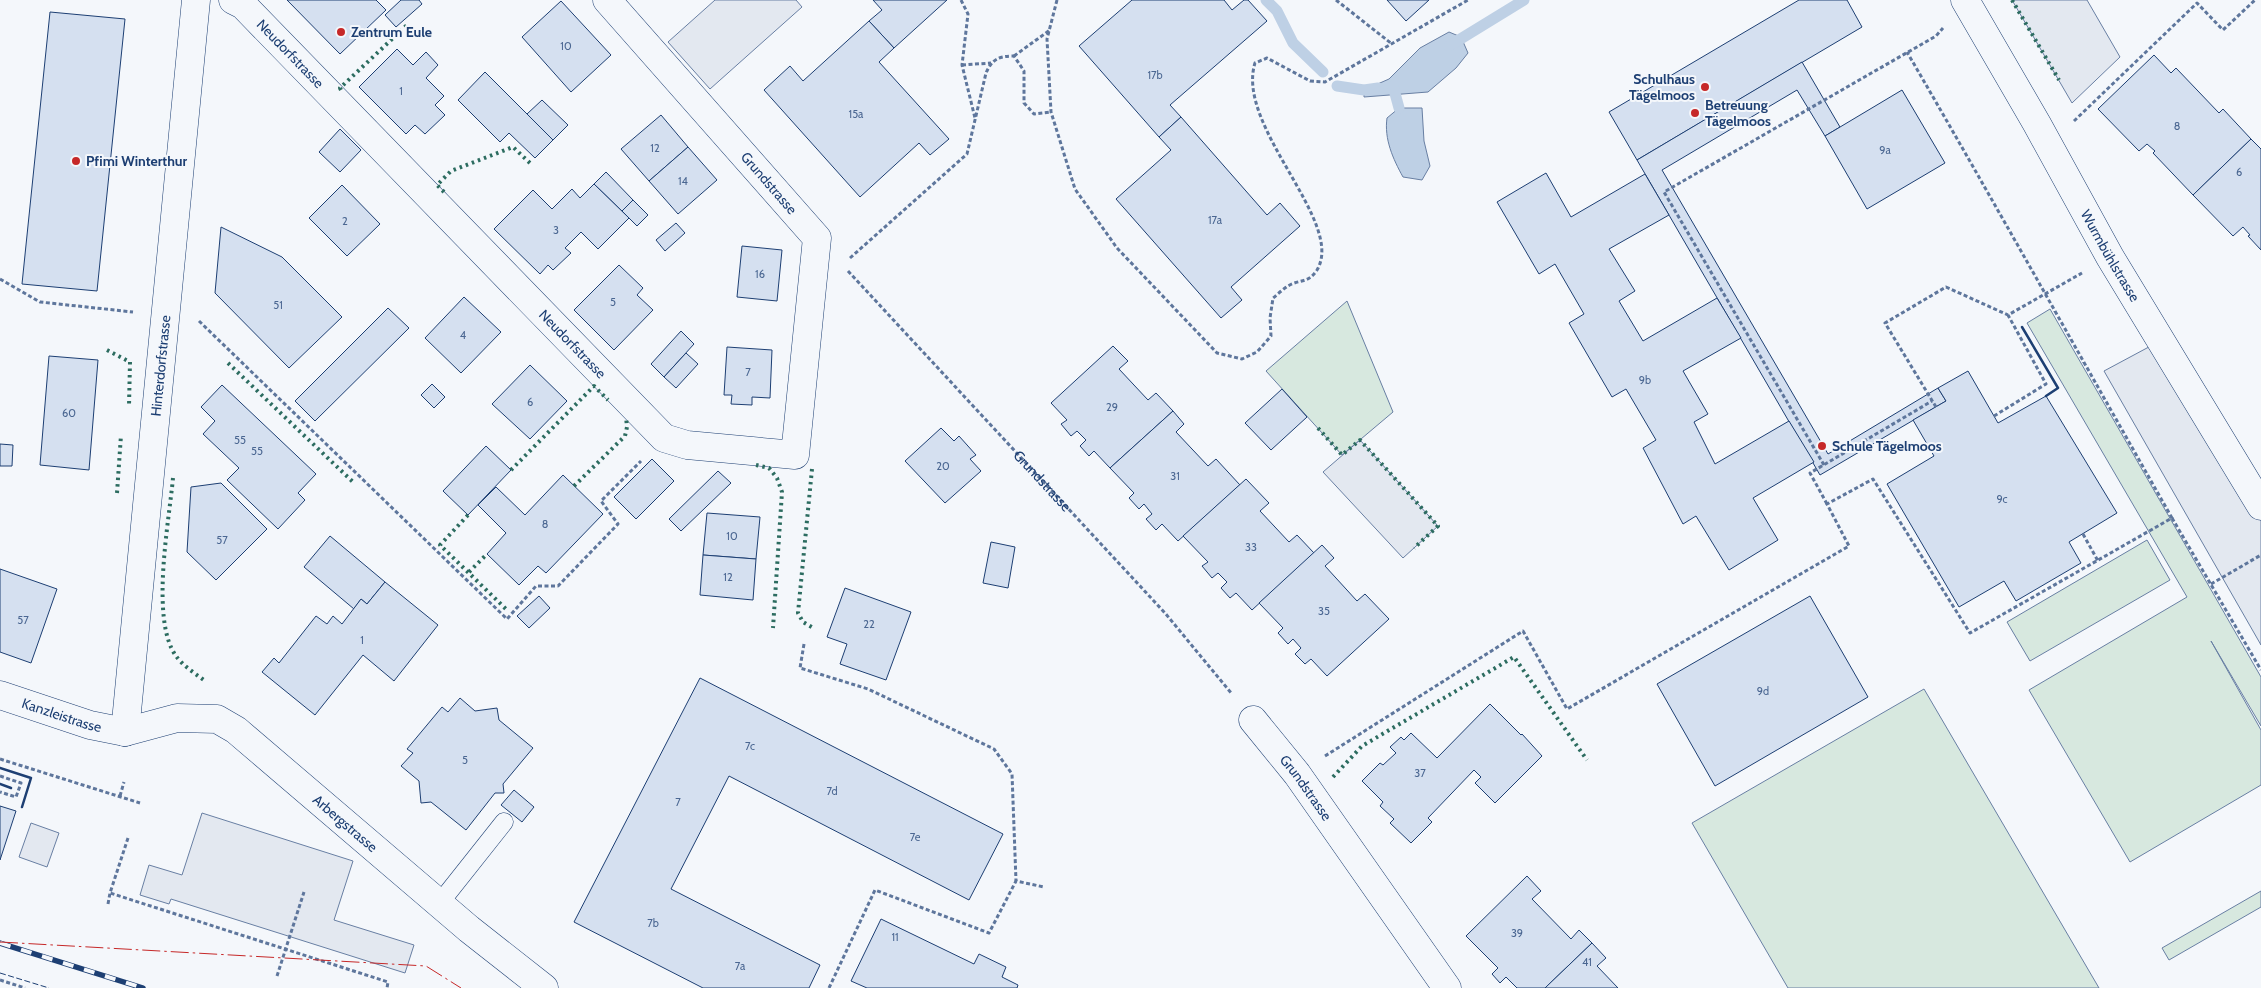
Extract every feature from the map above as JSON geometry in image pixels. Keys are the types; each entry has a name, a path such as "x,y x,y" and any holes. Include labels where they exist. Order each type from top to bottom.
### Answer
{"street":[{"name":"Hinterdorfstrasse","path":"125,732 167,316 196,0"},
{"name":"Neudorfstrasse","path":"234,0 243,5 664,438 687,445 795,455 817,238"},
{"name":"Grundstrasse","path":"607,0 817,238"},
{"name":"Wurmbühlstrasse","path":"1965,0 2037,124 2110,257 2261,506"},
{"name":"Kanzleistrasse","path":"0,695 90,725 125,732"},
{"name":"Arbergstrasse","path":"125,732 177,718 217,719 236,730 439,904 544,988"},
{"name":"Grundstrasse","path":"1253,720 1297,774 1446,988"}],"lane":[{"path":"439,904 504,822"}],"path":[{"path":"961,0 968,14 962,65 975,119"},
{"path":"1057,0 1048,39 1051,112 1075,189 1117,248 1216,354 1242,359 1257,352 1271,336 1270,318 1273,298 1289,285 1305,282 1317,269 1322,247 1315,220 1262,122 1252,76 1255,63 1267,58 1310,81 1325,82 1468,0"},
{"path":"1336,0 1392,44"},
{"path":"2071,123 2197,3 2223,30 2255,0"},
{"path":"1824,465 1664,192 1936,36 1945,25"},
{"path":"842,265 967,154 986,73 991,63 1001,56 1014,56 1050,30"},
{"path":"1907,52 2000,212 2044,294 2172,518 2261,670"},
{"path":"1014,56 1024,70 1024,103 1034,114 1051,112"},
{"path":"962,65 991,63"},
{"name":"Grundstrasse","path":"817,238 1165,614 1253,720"},
{"path":"2008,316 2087,270"},
{"path":"0,279 40,302 167,316 201,322 507,618 536,586 558,586 618,524 601,501 664,438"},
{"path":"1936,407 1885,323 1946,286 2008,316 2046,384 1994,416"},
{"path":"1297,774 1523,630 1567,708 1849,546 1810,473 1932,401"},
{"path":"1827,504 1873,479 1970,634 2172,518"},
{"path":"2083,534 2098,561"},
{"path":"2211,584 2261,555"},
{"path":"804,644 800,668 868,689 994,749 1012,774 1016,881 988,932 875,890 829,988"},
{"path":"0,759 140,803"},
{"path":"0,776 21,783 16,797 0,792"},
{"path":"120,796 124,782"},
{"path":"108,904 128,838"},
{"path":"1016,881 1044,887"},
{"path":"277,976 304,892"},
{"path":"110,893 388,982 387,988"},
{"path":"0,980 25,988"}],"shaded area":[{"path":"715,0 796,0 802,7 710,89 668,42"},
{"path":"2012,0 2087,0 2120,57 2072,103"},
{"path":"1347,301 1393,412 1342,455 1266,371"},
{"path":"2050,309 2261,677 2261,726 2211,641 2261,730 2261,785 2130,862 2029,690 2187,597 2027,323"},
{"path":"2160,341 2261,506 2261,645 2104,371"},
{"path":"1360,440 1438,526 1403,558 1323,472"},
{"path":"2147,540 2170,580 2030,661 2007,622"},
{"path":"1924,689 2099,988 1788,988 1692,823"},
{"path":"202,813 353,861 334,920 414,945 405,973 171,899 169,904 140,895 149,865 182,875"},
{"path":"31,823 59,833 47,867 19,857"},
{"path":"2261,891 2261,907 2169,960 2162,948"}],"water":[{"path":"1449,32 1461,37 1468,53 1456,68 1428,92 1364,97 1364,90 1389,79 1420,48"},
{"path":"1399,108 1422,108 1424,141 1430,166 1422,180 1403,177 1390,149 1386,126 1387,118"}],"building":[{"name":"Zentrum Eule","path":"287,0 376,0 386,10 340,54"},
{"path":"401,0 419,0 422,4 396,27 385,15"},
{"path":"873,0 947,0 894,48 869,21 882,10"},
{"path":"1132,0 1224,0 1232,10 1244,0 1248,0 1267,21 1170,105 1181,117 1159,137 1079,46"},
{"path":"1387,0 1429,0 1406,21"},
{"name":"Schulhaus Tägelmoos","path":"1799,0 1847,0 1862,27 1637,160 1609,112"},
{"path":"561,1 611,55 571,92 522,37"},
{"path":"50,12 125,19 97,291 22,284"},
{"path":"869,21 894,48 879,62 949,139 930,155 919,143 860,197 764,90 790,66 803,81"},
{"path":"397,49 413,65 426,52 438,65 426,78 444,96 435,105 445,115 425,134 415,125 406,134 359,87"},
{"path":"2154,55 2171,73 2176,68 2219,113 2223,109 2251,139 2193,195 2153,153 2155,151 2147,144 2139,151 2098,109"},
{"path":"1802,62 1840,127 1825,136 1797,90 1662,170 1828,454 1938,388 1946,401 1820,475 1637,160"},
{"path":"485,72 553,140 535,158 509,133 500,142 458,100"},
{"path":"1902,90 1945,163 1867,209 1825,136"},
{"path":"542,100 568,125 553,140 527,114"},
{"path":"661,115 688,147 649,181 621,149"},
{"path":"1181,117 1267,215 1280,203 1300,226 1231,287 1242,300 1221,318 1116,199 1171,150 1159,137"},
{"path":"340,129 361,150 340,172 319,152"},
{"path":"2251,139 2261,149 2261,250 2248,236 2250,235 2243,227 2233,236 2193,195"},
{"path":"688,147 717,180 678,214 649,181"},
{"path":"606,172 633,200 622,211 594,184"},
{"path":"1546,173 1571,217 1645,174 1669,215 1609,249 1635,291 1619,301 1643,341 1717,298 1741,338 1683,371 1708,414 1694,422 1715,464 1789,421 1814,462 1753,498 1778,540 1729,570 1696,516 1683,524 1643,448 1656,440 1626,389 1612,397 1569,323 1584,314 1555,264 1539,274 1497,202"},
{"path":"594,184 629,218 598,249 581,232 565,248 571,253 553,270 548,265 540,274 494,229 533,190 552,209 572,189 580,198"},
{"path":"342,185 380,224 347,256 309,218"},
{"path":"633,200 648,215 637,226 622,211"},
{"path":"676,223 685,233 665,251 656,240"},
{"path":"221,227 282,257 342,317 289,368 215,293"},
{"path":"742,246 782,250 777,301 737,297"},
{"path":"619,265 643,288 637,295 653,310 614,350 574,310"},
{"path":"464,297 501,332 461,373 425,338"},
{"path":"388,308 409,328 315,421 295,401"},
{"path":"681,331 694,344 664,377 651,364"},
{"path":"1113,346 1128,361 1119,369 1148,400 1156,393 1173,411 1110,468 1094,451 1089,456 1080,446 1086,440 1077,431 1071,436 1061,424 1067,420 1051,403"},
{"path":"727,347 772,350 770,398 752,397 752,405 731,404 732,395 724,395"},
{"path":"686,353 698,364 676,388 664,377"},
{"path":"49,356 98,360 89,470 40,465"},
{"path":"530,365 567,401 530,439 492,404"},
{"path":"1968,371 1998,423 2046,396 2117,513 2069,542 2081,563 2016,601 2004,581 1959,607 1887,484 1934,456 1913,420 1946,401 1938,388"},
{"path":"432,384 445,397 434,408 421,395"},
{"path":"222,385 316,474 298,493 305,500 278,529 227,480 239,468 203,434 215,421 201,407"},
{"path":"1282,389 1307,417 1271,450 1245,423"},
{"path":"1173,411 1184,424 1176,432 1208,466 1216,459 1240,485 1178,541 1162,524 1156,530 1146,519 1152,514 1144,504 1139,509 1129,498 1134,493 1110,468"},
{"path":"941,428 954,441 959,436 976,455 970,459 981,471 945,503 905,461"},
{"path":"0,444 13,445 12,466 0,466"},
{"path":"486,446 511,470 468,515 443,491"},
{"path":"652,459 674,481 636,519 614,497"},
{"path":"718,471 731,483 681,531 669,519"},
{"path":"563,475 603,514 546,573 538,566 519,585 487,554 506,533 478,505 496,487 525,515"},
{"path":"1246,479 1269,503 1260,511 1289,542 1297,535 1314,553 1252,610 1236,593 1230,598 1221,588 1227,582 1218,573 1212,578 1202,566 1208,562 1183,536"},
{"path":"221,483 267,529 216,580 187,552 191,487"},
{"path":"707,513 760,517 756,559 703,555"},
{"path":"330,536 385,582 367,604 361,599 354,609 304,567"},
{"path":"991,542 1015,547 1008,588 983,583"},
{"path":"1322,545 1334,558 1325,566 1357,601 1365,594 1389,619 1327,676 1311,659 1305,664 1295,654 1301,648 1293,639 1288,644 1278,633 1283,628 1259,603"},
{"path":"703,555 756,559 753,600 700,595"},
{"path":"0,569 57,589 31,663 0,652"},
{"path":"385,582 438,625 394,681 363,655 315,715 262,672 274,658 279,663 316,616 327,624 333,616 342,624 361,599 367,604"},
{"path":"845,588 911,612 886,680 840,664 847,644 827,637"},
{"path":"539,596 550,608 529,628 517,616"},
{"path":"1810,596 1868,697 1715,786 1657,684"},
{"path":"700,678 1003,834 969,900 729,776 671,889 820,965 809,988 703,988 574,922"},
{"path":"460,698 475,711 497,708 499,720 533,748 503,784 504,793 495,793 466,830 431,802 421,803 419,781 401,766 413,753 407,749 442,707 448,712"},
{"path":"1490,704 1542,756 1495,803 1475,783 1481,777 1474,770 1428,818 1432,822 1411,843 1390,823 1394,819 1380,806 1383,802 1362,781 1380,763 1383,765 1396,753 1390,747 1401,737 1404,740 1411,733 1437,758"},
{"path":"514,790 534,807 522,822 501,805"},
{"path":"0,806 16,811 0,860"},
{"path":"1527,876 1541,891 1532,899 1571,939 1579,930 1592,943 1545,988 1517,988 1506,977 1500,983 1492,974 1498,968 1466,936"},
{"path":"881,919 974,964 979,954 1006,967 1002,977 1018,985 1017,988 867,988 851,981"},
{"path":"1592,943 1606,958 1597,966 1618,988 1545,988"}],"waterway":[{"path":"1266,0 1277,11 1293,43 1323,72"},
{"path":"1449,46 1524,0"},
{"path":"1337,86 1364,90 1378,88"},
{"path":"1393,86 1399,108"}],"railway":[{"path":"0,943 143,988"}],"hedge":[{"path":"2012,0 2059,80"},
{"path":"341,90 340,88 408,24"},
{"path":"444,192 437,185 451,171 513,147 532,165"},
{"path":"107,350 130,362 129,406"},
{"path":"228,363 353,482"},
{"path":"511,470 594,386 608,400"},
{"path":"574,486 625,436 627,427 626,417"},
{"path":"1318,428 1342,455 1360,440 1438,526 1414,548"},
{"path":"117,493 121,435"},
{"path":"756,465 769,468 777,478 782,492 773,628"},
{"path":"812,469 798,613 803,622 815,629"},
{"path":"173,478 163,570 164,619 168,640 176,656 205,681"},
{"path":"468,515 440,545 508,611"},
{"path":"469,572 487,554"},
{"path":"1333,777 1362,746 1514,657 1587,760"}],"fence":[{"path":"0,973 49,988"}],"wall":[{"path":"2022,327 2058,388 2046,396"},
{"path":"0,768 31,778 22,807"},
{"path":"0,784 11,788"}],"power":[{"path":"0,942 426,966 461,988"}],"place":[{"name":"Zentrum Eule","path":"341,32"},
{"name":"Schulhaus Tägelmoos","path":"1705,87"},
{"name":"Betreuung Tägelmoos","path":"1695,113"},
{"name":"Pfimi Winterthur","path":"76,161"},
{"name":"Schule Tägelmoos","path":"1822,446"}]}
